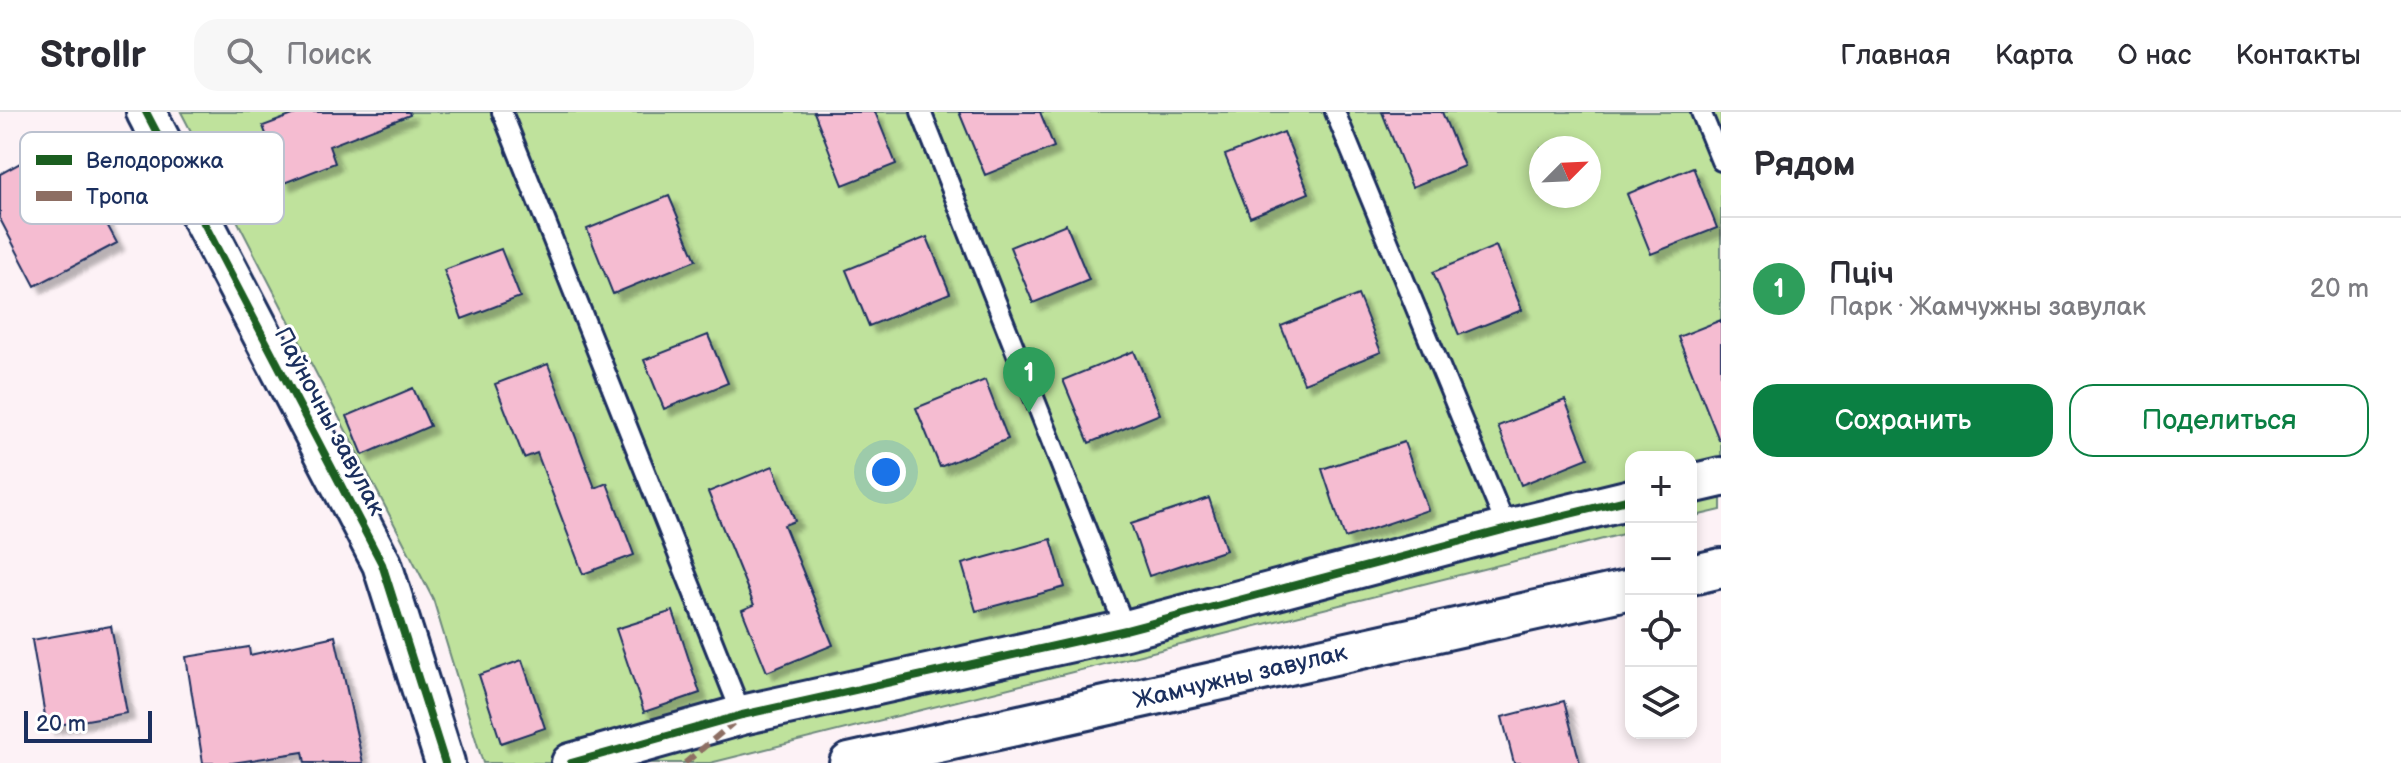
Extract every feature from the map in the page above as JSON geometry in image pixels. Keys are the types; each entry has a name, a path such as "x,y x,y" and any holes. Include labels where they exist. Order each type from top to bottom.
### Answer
{"street":[{"name":"Паўночны завулак","path":"146,112 156,132"},
{"name":"Паўночны завулак","path":"204,224 382,564 445,763"},
{"path":"1697,483 1721,477"},
{"path":"571,763 742,715 1126,630 1625,500"},
{"path":"1697,574 1721,568"},
{"name":"Жамчужны завулак","path":"849,763 1625,590"}],"lane":[{"path":"502,112 742,715"},
{"path":"921,112 1126,630"},
{"path":"1335,112 1507,529"},
{"path":"1701,112 1721,161"}],"green space":[{"path":"181,112 1721,112 1721,510 1697,516 1697,451 1625,451 1625,534 710,763 483,763 433,599 239,224 284,224 284,132 191,132"}],"building":[{"path":"301,112 409,112 410,115 329,146 335,163 284,183 284,132 265,132 263,126"},
{"path":"814,112 875,112 896,164 843,185"},
{"path":"959,112 1040,112 1054,147 985,175"},
{"path":"1382,112 1442,112 1464,166 1412,187"},
{"path":"1284,132 1309,193 1250,217 1225,155"},
{"path":"20,163 20,224 107,224 117,243 35,286 0,219 0,174"},
{"path":"1693,167 1717,228 1651,254 1627,194"},
{"path":"669,196 696,260 613,294 587,229"},
{"path":"1066,224 1089,280 1033,303 1010,247"},
{"path":"927,237 950,293 869,326 846,270"},
{"path":"1496,246 1522,310 1459,335 1433,272"},
{"path":"501,249 520,297 462,319 444,270"},
{"path":"1358,295 1381,352 1304,383 1281,326"},
{"path":"1721,320 1721,440 1719,440 1678,337"},
{"path":"708,335 728,383 664,409 644,360"},
{"path":"1134,351 1160,414 1089,443 1063,380"},
{"path":"548,364 595,488 607,483 634,555 583,574 537,453 524,458 495,384"},
{"path":"985,380 1008,439 940,467 916,408"},
{"path":"413,388 430,426 363,455 347,416"},
{"path":"1565,400 1588,458 1521,485 1498,426"},
{"path":"1404,442 1428,510 1345,538 1322,469"},
{"path":"773,466 795,521 784,525 833,645 767,672 742,610 754,605 708,492"},
{"path":"1209,498 1226,550 1149,576 1131,524"},
{"path":"1051,539 1065,587 976,611 962,564"},
{"path":"673,611 700,693 644,712 616,629"},
{"path":"111,626 127,713 47,727 32,640"},
{"path":"335,636 363,763 305,763 303,752 232,763 203,763 186,657 249,647 250,655"},
{"path":"522,660 545,728 501,743 479,675"},
{"path":"1564,701 1580,763 1514,763 1502,717"}],"marked path":[{"path":"685,763 733,723"}],"cycle path":[{"path":"146,112 156,132"},
{"path":"204,224 382,564 445,763"},
{"path":"571,763 742,715 1126,630 1625,500"}],"place":[{"name":"Пціч","path":"1029,413"}]}
